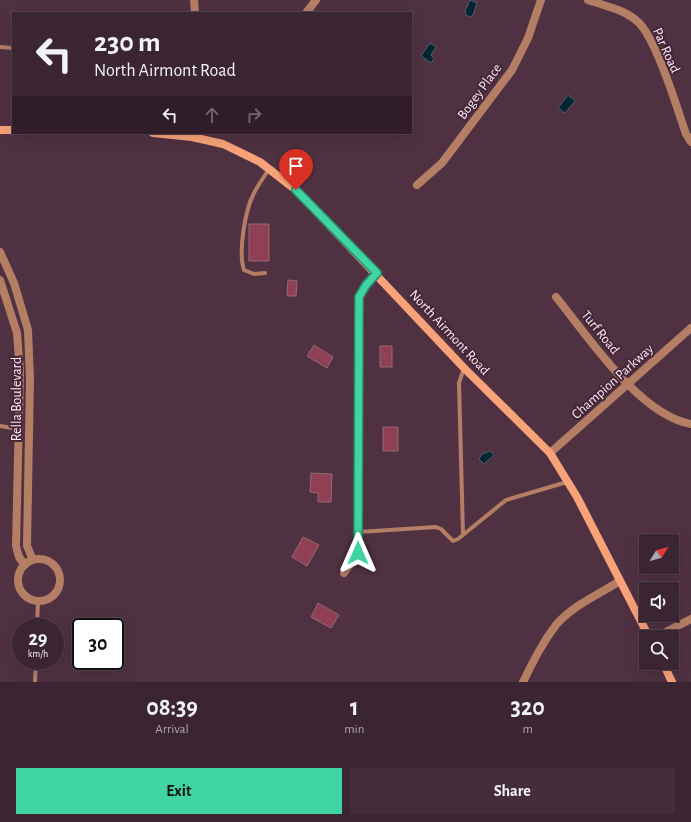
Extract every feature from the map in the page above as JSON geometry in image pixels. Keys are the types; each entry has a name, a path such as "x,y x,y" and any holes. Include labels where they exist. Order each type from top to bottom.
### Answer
{"street":[{"path":"194,0 195,12"},
{"path":"307,12 316,0"},
{"name":"Bogey Place","path":"417,184 442,163 512,70 528,38 541,0"},
{"name":"Par Road","path":"588,0 624,12 638,22 647,33 655,49 686,134 691,142"},
{"path":"0,130 12,130"},
{"name":"North Airmont Road","path":"173,134 193,135 240,151 270,169 296,190 377,273 464,368 550,453 568,481 645,630"},
{"name":"Rella Boulevard","path":"0,252 14,283 28,330 27,546 33,560"},
{"path":"344,573 358,553 359,297 366,285 377,273"},
{"name":"Rella Boulevard","path":"0,280 3,298 17,331 20,372 16,546 19,557 25,565"},
{"name":"Turf Road","path":"556,297 626,384 663,414 679,422 691,424"},
{"name":"Champion Parkway","path":"550,453 626,384 691,328"},
{"path":"17,331 28,330"},
{"path":"18,468 28,468"},
{"path":"41,559 52,564 57,569 60,579 59,589 55,595 49,599 38,601 28,598 21,592 19,585 20,571 25,565 33,560 41,559"},
{"path":"523,682 538,651 557,624 576,609 620,581"},
{"path":"670,630 691,619"},
{"path":"666,670 672,682"}],"lane":[{"path":"0,48 12,48"},
{"path":"265,274 254,274 244,270 242,257 246,216 253,194 270,169"},
{"path":"463,535 459,383 464,368"},
{"path":"0,426 19,429"},
{"path":"358,532 429,527 441,529 453,541 463,535 506,500 568,481"},
{"path":"37,618 38,601"},
{"path":"35,682 36,670"}],"water":[{"path":"470,0 477,3 473,15 470,17 466,15 465,11"},
{"path":"430,43 436,47 431,55 434,58 431,63 421,56"},
{"path":"568,95 575,101 565,113 558,108"},
{"path":"490,451 494,455 484,464 479,459 482,454"}],"building":[{"path":"249,224 269,224 269,261 249,261"},
{"path":"288,280 297,281 296,296 287,296"},
{"path":"314,345 333,357 327,368 307,356"},
{"path":"380,346 392,346 392,367 380,367"},
{"path":"383,427 398,427 398,451 383,451"},
{"path":"311,473 332,474 331,502 318,502 318,493 310,492"},
{"path":"303,537 319,545 307,566 292,557"},
{"path":"318,603 339,615 331,628 311,617"}],"route":[{"path":"296,190 377,273 366,285 359,297 358,553"}]}
